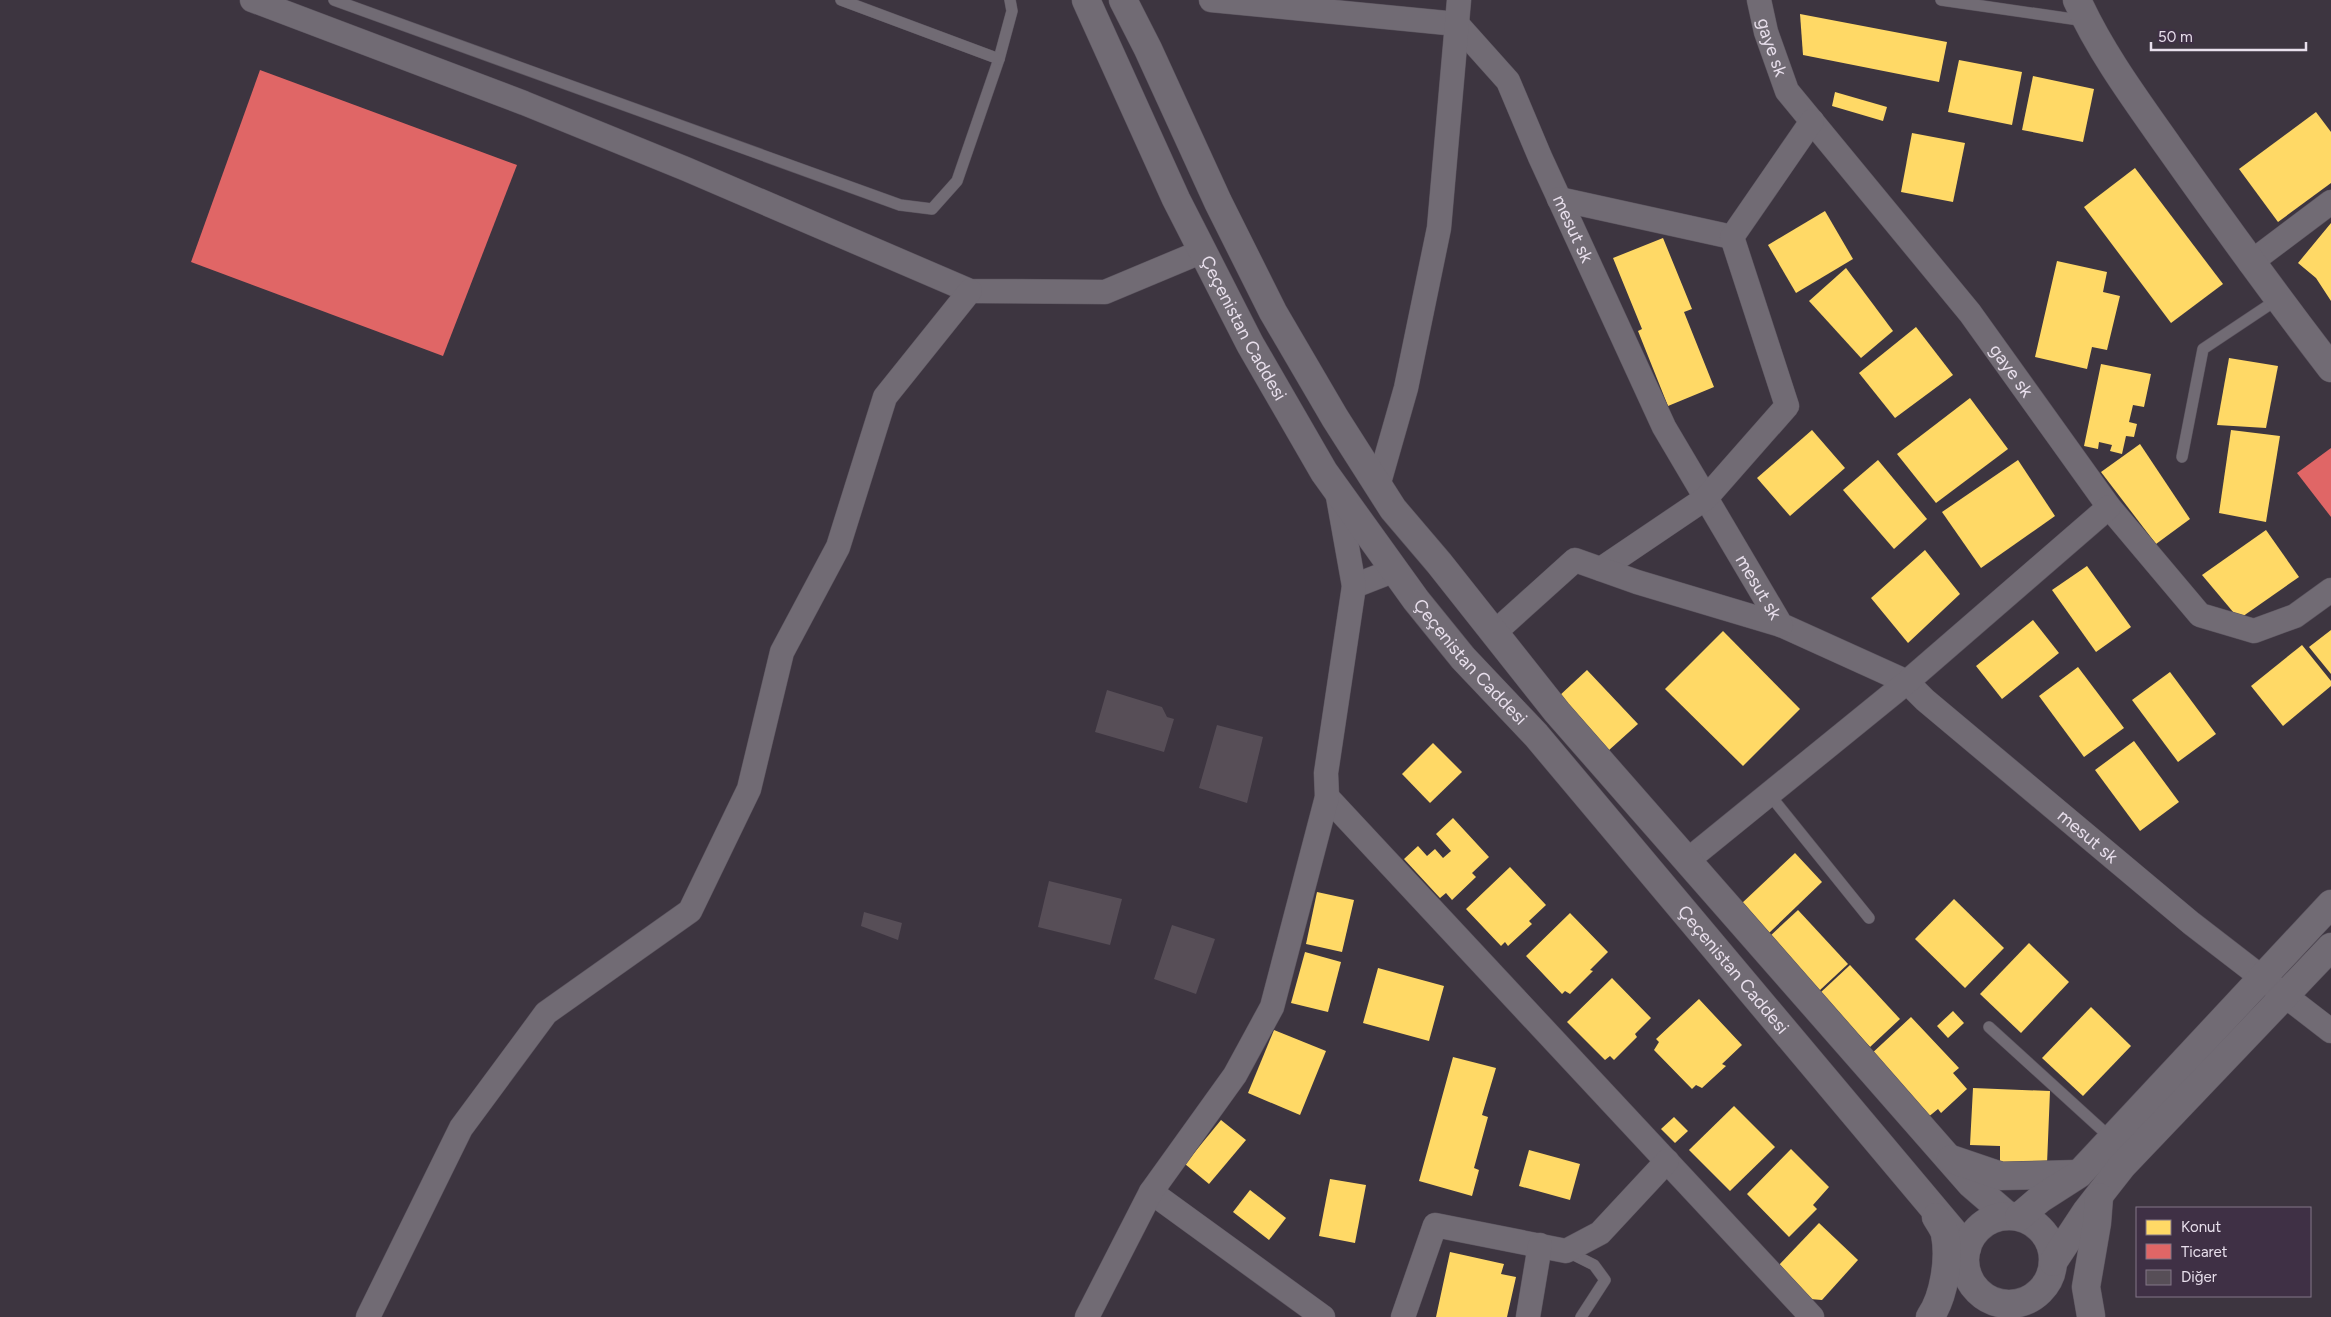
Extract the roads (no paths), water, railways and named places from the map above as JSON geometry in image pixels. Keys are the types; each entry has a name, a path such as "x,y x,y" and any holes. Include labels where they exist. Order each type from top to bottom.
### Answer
{"main road":[{"name":"Çeçenistan Caddesi","path":"1086,0 1176,199 1250,344 1324,472 1395,570 1463,658 1543,743 1967,1248"},
{"name":"Çeçenistan Caddesi","path":"1122,0 1148,49 1218,202 1273,312 1334,418 1392,509 1557,712 1948,1158 1971,1184 2014,1217"},
{"path":"2081,11 2126,86 2250,263 2331,368"},
{"path":"2014,1217 2079,1174 2331,904"},
{"path":"2091,1317 2053,1265 2052,1252 2044,1234 2037,1226 2014,1217 1995,1219 1983,1226 1973,1236 1967,1248 1966,1267 1973,1286 2004,1313 2019,1303 2031,1299 2041,1291 2048,1281 2053,1265 2099,1195 2122,1166 2331,947"},
{"path":"1948,1158 2001,1176 2079,1174"},
{"path":"2091,1317 2086,1287 2097,1223 2099,1195"},
{"path":"1928,1203 1945,1233 1943,1284 1938,1306 1930,1317"}],"street":[{"path":"252,0 524,103 686,169 970,291 1105,292 1203,251"},
{"path":"1211,0 1458,24"},
{"path":"1378,486 1406,388 1439,228 1459,0"},
{"name":"gaye sk","path":"1759,0 1766,32 1787,91 1970,313 2109,507 2200,615 2254,631 2295,616 2331,590"},
{"name":"mesut sk","path":"1458,24 1508,81 1559,199 1664,427 1781,625 1907,682 1925,700 2192,923 2260,978 2331,1031"},
{"path":"1732,237 1812,121"},
{"path":"1559,199 1732,237"},
{"path":"2250,263 2331,202"},
{"path":"1601,569 1706,498 1787,406 1732,237"},
{"path":"368,1317 461,1128 546,1013 690,911 749,789 782,652 838,547 885,397 970,291"},
{"path":"1087,1317 1151,1192 1235,1075 1272,1007 1327,797 1326,772 1354,586 1337,490"},
{"path":"1688,860 1907,682 2109,507"},
{"path":"1494,633 1575,560 1637,582 1781,625"},
{"path":"1354,586 1395,570"},
{"path":"1327,797 1812,1317"},
{"path":"1403,1317 1435,1225 1566,1251 1600,1233 1667,1161"},
{"path":"1151,1192 1322,1317"},
{"path":"1528,1317 1540,1245"}],"lane":[{"path":"334,0 900,204 932,209 957,181 999,59 1012,11 1010,0"},
{"path":"841,0 999,59"},
{"path":"1941,0 2081,11"},
{"path":"2182,457 2204,349 2278,299"},
{"path":"1769,794 1869,918"},
{"path":"1988,1026 2112,1139"},
{"path":"1566,1251 1594,1265 1605,1280 1581,1317"}]}
